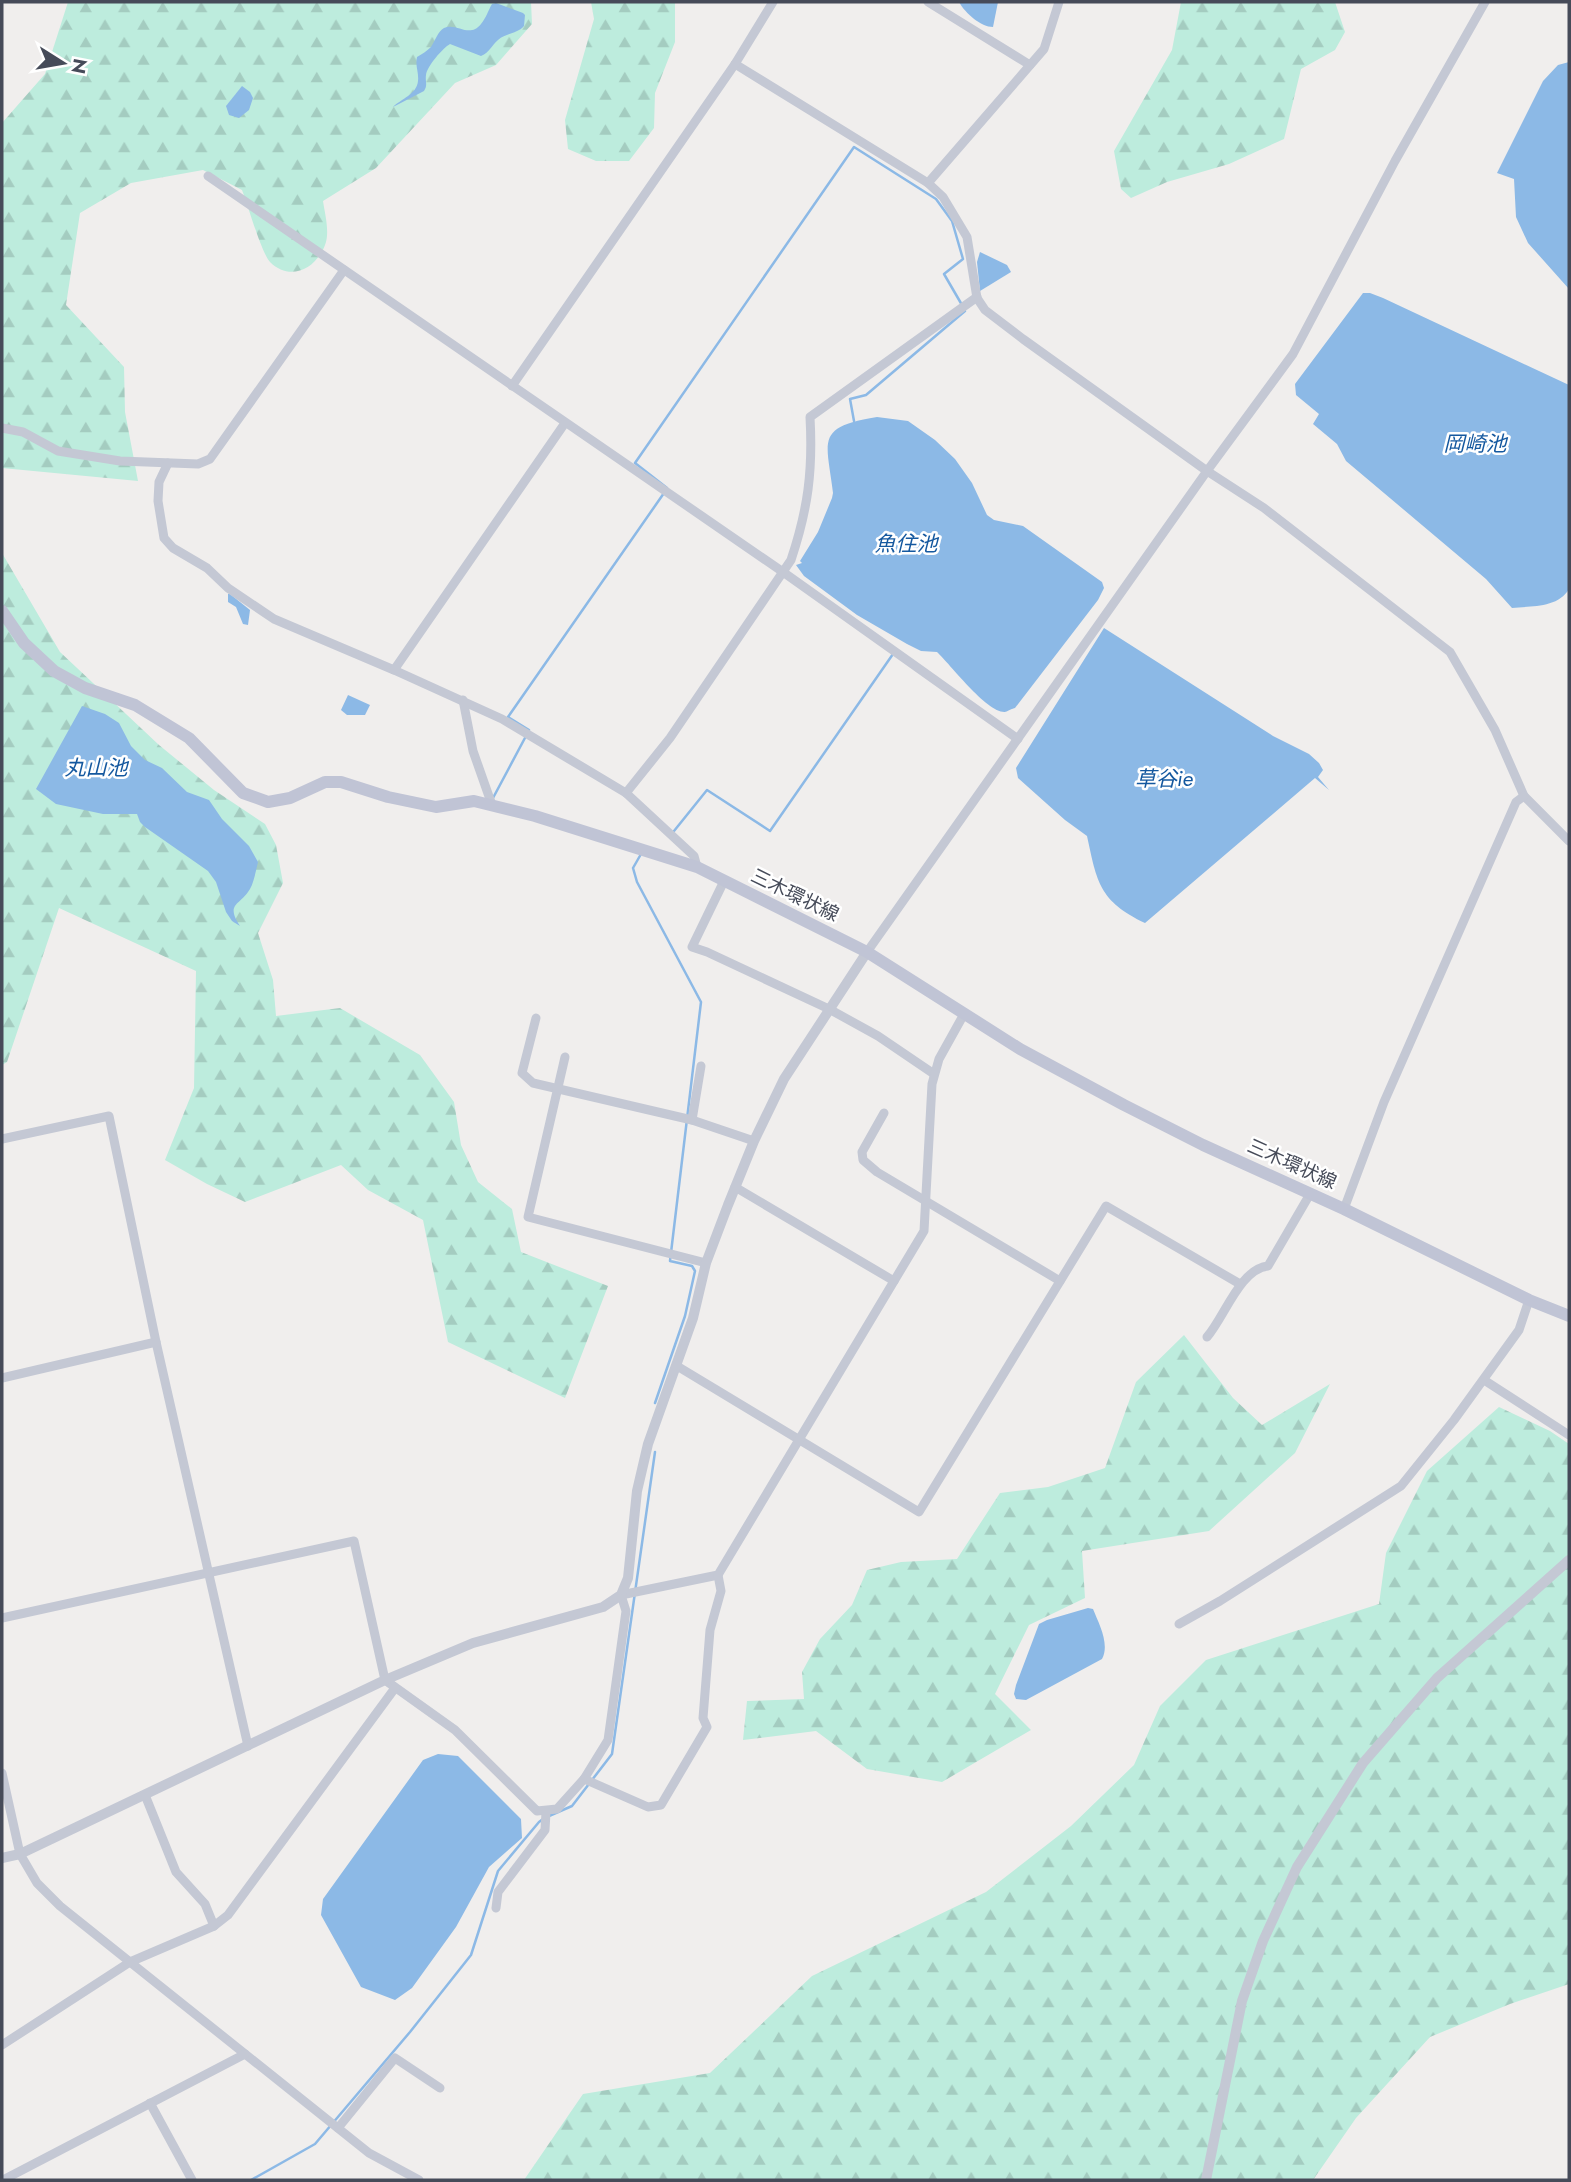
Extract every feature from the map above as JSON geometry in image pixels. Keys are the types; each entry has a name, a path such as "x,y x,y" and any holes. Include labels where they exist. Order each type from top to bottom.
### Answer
{"main road":[{"name":"三木環状線","path":"2,611 24,643 54,671 85,688 135,705 189,738 243,793 268,802 290,798 325,782 341,782 388,797 436,807 474,801 535,816 697,867 867,952 1020,1049 1124,1105 1529,1300 1569,1316"}],"street":[{"path":"512,386 735,64 773,2"},
{"path":"928,2 1030,65"},
{"path":"928,183 1044,49 1059,2"},
{"path":"2,1618 354,1541 385,1681 455,1730 537,1811 557,1809 584,1779 608,1740 626,1611 621,1595 628,1578 637,1491 648,1444 693,1318 706,1263 754,1141 784,1079 867,952 1207,471 1293,354 1395,161 1485,2"},
{"path":"735,64 928,183 943,197 967,237 977,297 985,310 1207,471 1264,508 1450,652 1495,730 1524,796 1569,841"},
{"path":"208,176 783,572 1018,739"},
{"path":"2,428 23,432 58,451 120,461 198,464 210,459 344,270"},
{"path":"626,793 670,738 791,560 811,481 810,417 977,297"},
{"path":"394,670 565,423"},
{"path":"168,463 159,482 158,501 164,538 173,548 207,568 228,588 274,619 502,719 626,793 694,856 697,867"},
{"path":"463,700 473,751 492,805"},
{"path":"1344,1209 1384,1102 1434,985 1516,802 1524,796"},
{"path":"724,881 692,947 829,1009 878,1036 934,1074"},
{"path":"584,1779 648,1807 661,1805 707,1727 704,1718 710,1630 721,1591 718,1575 924,1231 934,1074 939,1059 964,1014"},
{"path":"536,1018 523,1073 533,1083 692,1120 754,1141"},
{"path":"565,1057 528,1217 706,1263"},
{"path":"692,1120 701,1066"},
{"path":"884,1113 862,1152 863,1160 877,1172 1060,1281"},
{"path":"2,1139 109,1116 156,1342 248,1746"},
{"path":"735,1187 894,1281"},
{"path":"1207,1337 1219,1323 1240,1284 1258,1267 1268,1266 1310,1194"},
{"path":"677,1366 919,1512 1106,1206 1240,1284"},
{"path":"1179,1624 1220,1601 1401,1486 1484,1380 1519,1330 1529,1300"},
{"path":"2,1378 156,1342"},
{"path":"1484,1380 1569,1435"},
{"path":"1206,2180 1242,2001 1263,1941 1297,1867 1363,1763 1437,1678 1569,1560"},
{"path":"2,1858 20,1854 385,1681 473,1643 603,1607 621,1595 718,1575"},
{"path":"2,2045 130,1962 215,1926 228,1915 395,1688"},
{"path":"2,1773 20,1854 37,1883 60,1906 369,2153 413,2179"},
{"path":"145,1795 176,1872 205,1904 215,1926"},
{"path":"496,1908 498,1892 545,1830 546,1812"},
{"path":"3,2180 245,2054"},
{"path":"338,2128 395,2058 440,2088"},
{"path":"150,2103 192,2180"}],"green space":[{"path":"68,2 531,2 532,24 496,65 455,83 376,168 323,201 327,229 325,245 315,261 302,270 286,271 270,262 242,190 203,170 131,183 80,213 66,305 124,367 125,412 138,481 2,468 2,123 45,74"},
{"path":"591,2 675,2 675,42 655,93 654,128 629,161 596,161 568,149 565,120 594,19"},
{"path":"1181,2 1335,2 1345,32 1335,50 1301,69 1284,139 1229,164 1167,182 1131,198 1121,189 1114,151 1172,50"},
{"path":"2,553 60,652 159,745 214,790 265,824 276,845 283,883 258,933 273,980 276,1016 340,1008 420,1055 454,1102 461,1145 478,1182 512,1209 521,1252 608,1286 565,1398 448,1342 423,1220 368,1190 341,1165 245,1202 165,1160 194,1088 196,971 59,908 7,1062 2,1065"},
{"path":"1184,1335 1233,1398 1262,1425 1330,1384 1295,1453 1209,1531 1082,1551 1085,1598 1029,1625 995,1694 1031,1730 942,1782 867,1769 816,1731 743,1740 747,1701 804,1699 802,1672 820,1639 852,1605 867,1570 901,1562 957,1559 1000,1493 1048,1487 1105,1468 1136,1382"},
{"path":"1499,1407 1550,1431 1569,1444 1569,1984 1510,2004 1430,2037 1356,2118 1313,2180 524,2180 583,2094 710,2073 812,1976 986,1892 1071,1826 1134,1765 1160,1706 1206,1660 1379,1604 1386,1553 1427,1471"}],"water":[{"path":"959,2 998,2 993,27 974,19"},
{"path":"492,4 523,13 524,26 501,38 481,56 450,44 429,67 424,91 393,107 417,86 417,57 431,47 442,29 454,27 472,30 481,24"},
{"path":"1569,62 1569,289 1528,243 1516,217 1514,179 1497,173 1543,81 1558,65"},
{"path":"242,86 253,98 249,110 239,118 229,115 226,106"},
{"path":"980,252 1007,265 1011,272 980,291 977,262"},
{"name":"岡崎池","path":"1363,293 1383,298 1569,385 1569,589 1558,600 1544,605 1512,608 1486,579 1346,461 1337,444 1313,424 1319,414 1296,395 1295,384"},
{"name":"魚住池","path":"877,417 908,421 935,440 955,459 972,483 987,515 994,520 1023,526 1102,582 1104,588 1098,600 1015,708 1005,712 989,705 937,652 921,651 857,615 804,576 796,565 802,563 800,561 818,532 832,498 828,461 829,439 843,426"},
{"path":"228,594 250,610 248,625 243,624 236,607 228,602"},
{"name":"草谷ie","path":"1104,628 1273,736 1309,754 1323,770 1318,777 1329,790 1315,778 1145,923 1118,907 1109,898 1098,878 1087,836 1018,778 1016,768"},
{"path":"348,695 370,705 365,715 347,715 341,710"},
{"name":"丸山池","path":"82,706 105,714 119,723 131,746 145,760 162,768 187,792 209,800 222,819 249,846 258,862 250,889 234,909 240,926 232,921 226,912 216,882 208,871 145,827 137,814 103,814 56,804 36,789"},
{"path":"1088,1608 1093,1609 1103,1634 1105,1647 1102,1659 1026,1700 1016,1699 1016,1685 1039,1624"},
{"path":"438,1754 458,1756 521,1819 522,1838 489,1867 456,1927 412,1988 395,2000 361,1987 321,1915 323,1899 423,1760"}],"waterway":[{"path":"667,488 635,463 854,147 936,199 952,221 963,259 944,274 962,305"},
{"path":"854,421 850,399 866,395 965,311"},
{"path":"529,730 508,717 664,493"},
{"path":"674,831 707,790 770,831 893,654"},
{"path":"493,798 526,736"},
{"path":"641,854 633,868 637,882 701,1002 670,1261 692,1266 695,1271 685,1316 655,1403"},
{"path":"549,1816 572,1806 612,1754 655,1452"},
{"path":"251,2180 315,2144 410,2032 471,1955 498,1871 543,1819"}]}
